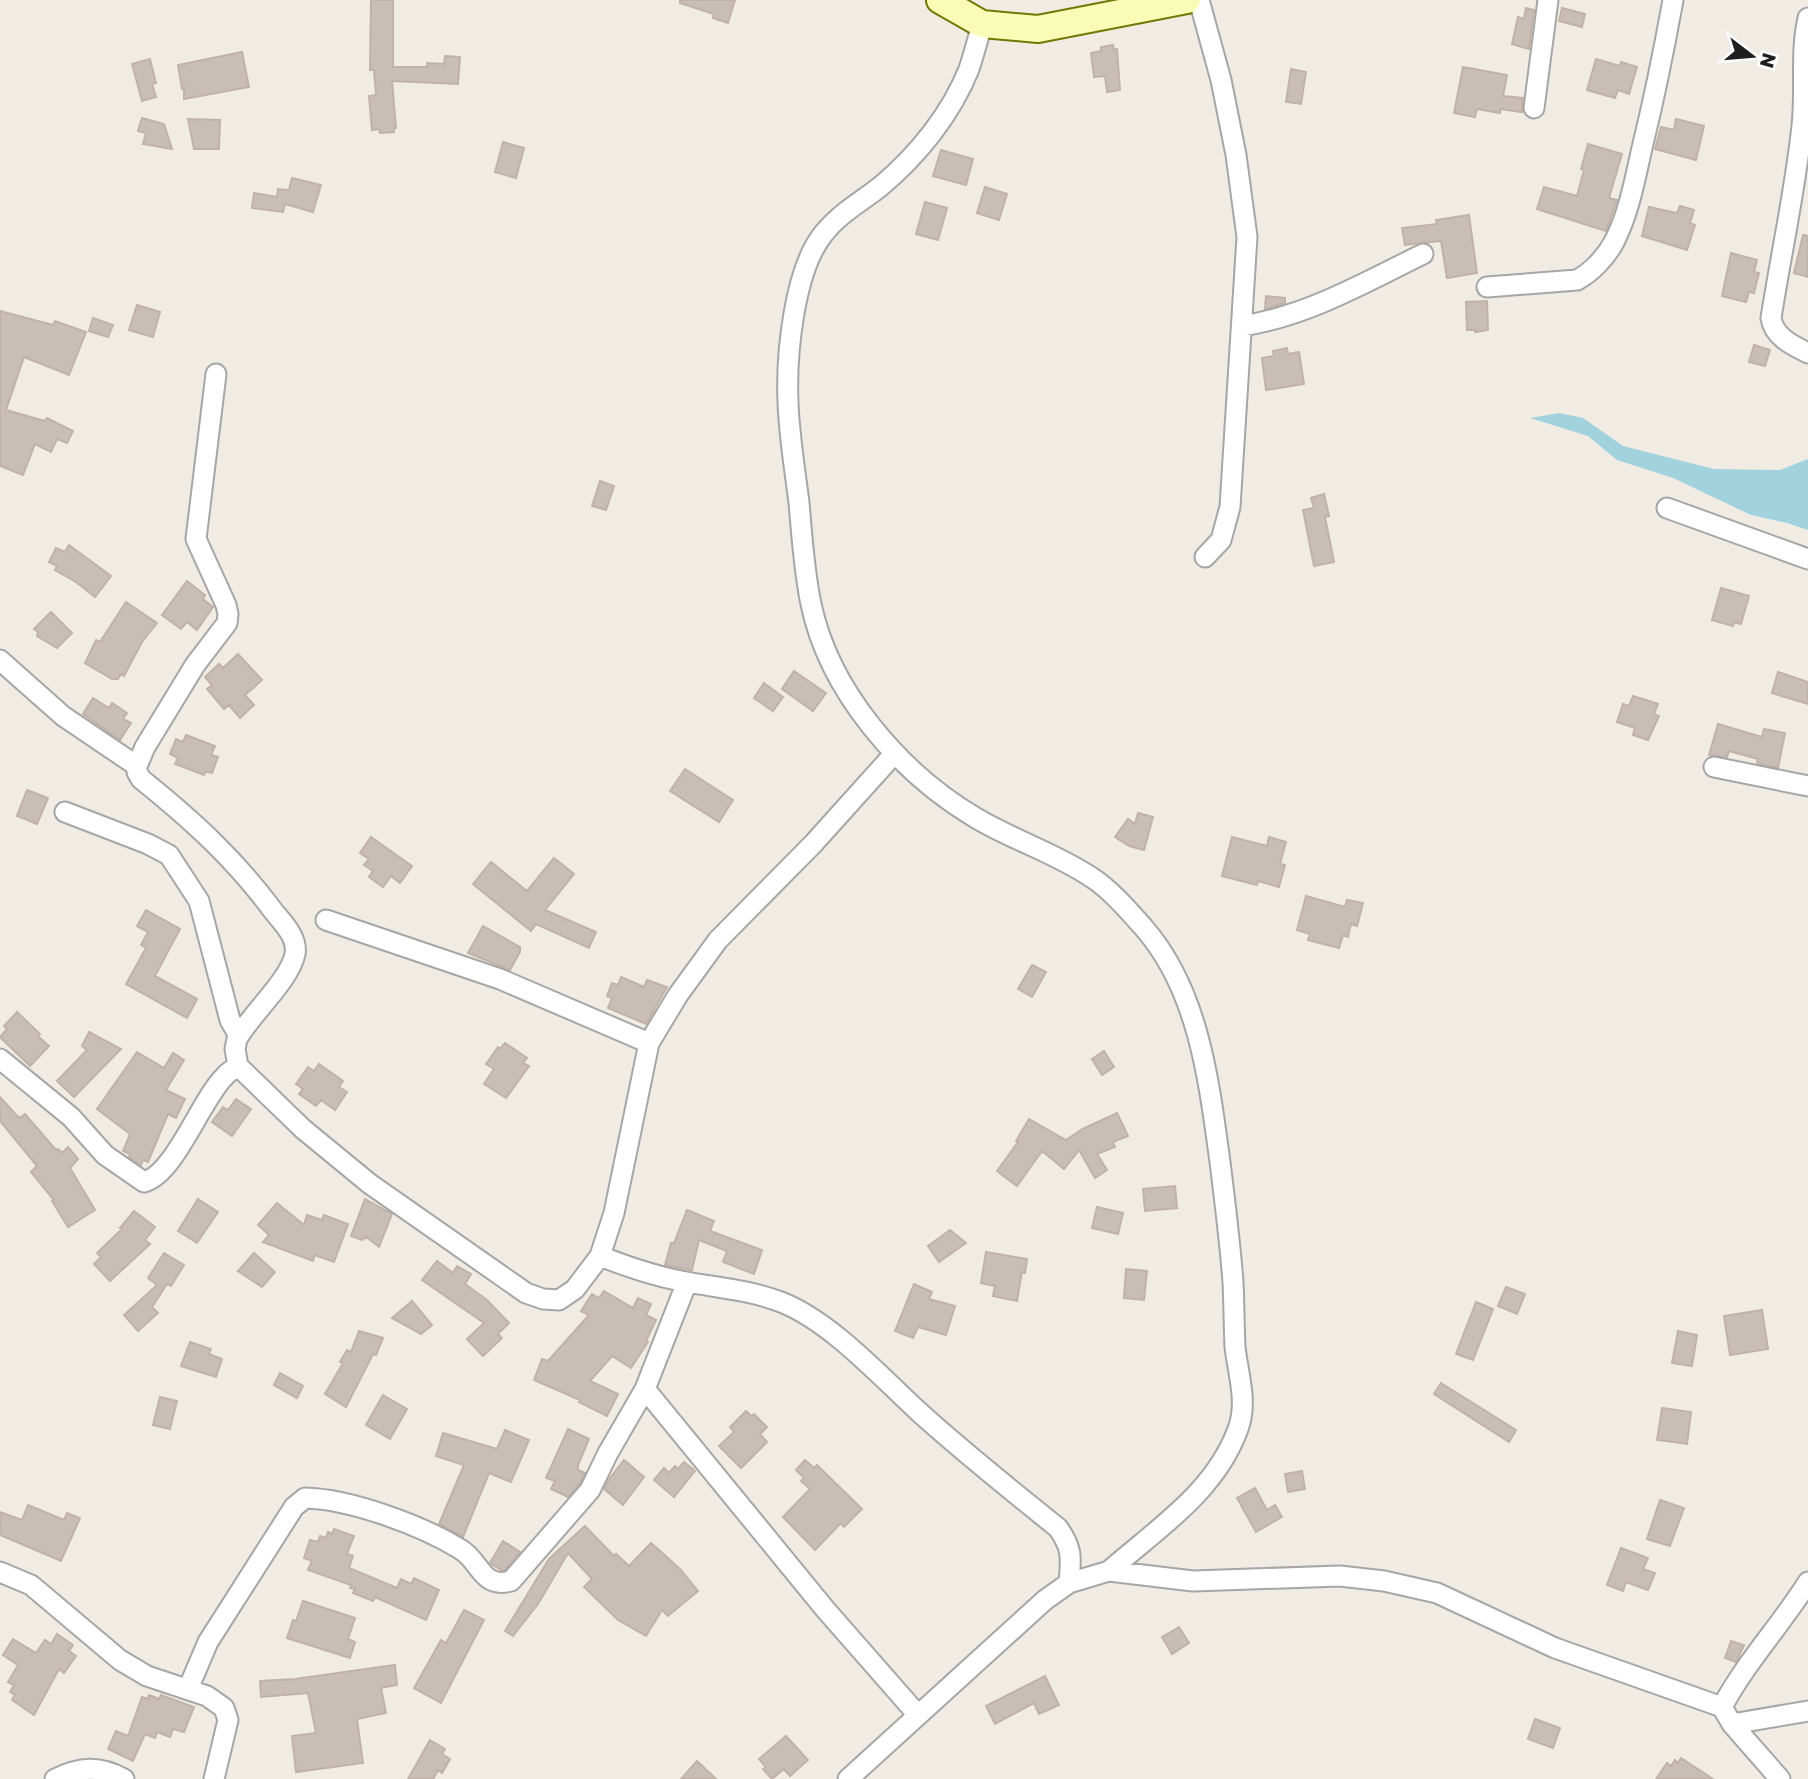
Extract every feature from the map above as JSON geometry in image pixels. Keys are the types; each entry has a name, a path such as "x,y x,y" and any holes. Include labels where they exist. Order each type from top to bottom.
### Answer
{"street":[{"path":"940,0 982,24 1038,29 1108,8 1187,0"},
{"path":"1199,0 1221,80 1236,155 1247,237 1230,507 1221,540 1205,557"},
{"path":"1534,108 1548,0"},
{"path":"1487,287 1577,280 1603,258 1614,242 1632,191 1660,75 1673,0"},
{"path":"1808,18 1795,192 1771,318 1778,335 1808,354"},
{"path":"982,24 969,69 946,114 930,135 883,184 838,217 819,239 802,276 792,331 788,399 810,600 821,644 864,716 894,754 935,790 975,818 1095,879 1146,930 1174,971 1194,1023 1212,1104 1221,1173 1233,1280 1235,1345 1242,1401 1241,1422 1229,1451 1200,1489 1169,1522 1110,1571"},
{"path":"1242,326 1297,313 1423,254"},
{"path":"216,374 196,539 226,606 227,623 195,665 145,747 136,772 226,853 258,889 296,945 290,967 239,1036 235,1049 238,1066 303,1129 370,1184 526,1293 543,1299 559,1300 575,1289 600,1256 614,1213 649,1043 678,995 718,940 813,844 894,754"},
{"path":"1667,508 1808,559"},
{"path":"0,660 63,716 137,766"},
{"path":"1714,767 1808,786"},
{"path":"65,811 169,855 199,901 230,1020 239,1036"},
{"path":"326,920 500,979 649,1043"},
{"path":"0,1059 71,1117 105,1156 144,1182 153,1178 167,1164 224,1076 238,1066"},
{"path":"600,1256 628,1267 687,1283 717,1285 783,1303 819,1324 869,1364 959,1447 1058,1528 1069,1544 1069,1583"},
{"path":"188,1689 208,1642 294,1507 305,1497 353,1506 422,1531 468,1554 487,1579 500,1584 511,1581 590,1490 645,1389 687,1283"},
{"path":"645,1389 825,1609 917,1714"},
{"path":"848,1779 1045,1600 1069,1583 1110,1571 1193,1581 1340,1576 1384,1581 1437,1592 1555,1648 1727,1716 1808,1711"},
{"path":"0,1572 31,1585 120,1660 148,1676 207,1696 224,1708 228,1720 214,1779"},
{"path":"1727,1716 1767,1637 1792,1608 1808,1582"},
{"path":"1727,1716 1780,1779"},
{"path":"55,1779 74,1770 95,1767 124,1779"}],"water":[{"path":"1559,413 1583,418 1623,446 1714,469 1780,470 1808,459 1808,530 1751,515 1673,478 1617,460 1588,436 1530,418"}],"building":[{"path":"371,0 393,0 393,67 427,67 427,63 444,64 445,56 460,57 458,84 392,81 396,128 394,132 380,133 379,129 372,130 369,96 376,95 374,70 370,70"},
{"path":"680,0 735,0 728,23 713,18 714,14 680,3"},
{"path":"1526,8 1534,10 1529,49 1512,44 1518,17 1524,19"},
{"path":"1562,8 1585,14 1582,27 1559,21"},
{"path":"1113,45 1114,50 1117,49 1120,90 1107,92 1105,76 1094,77 1091,53 1101,51 1101,47"},
{"path":"242,52 249,87 184,99 178,65"},
{"path":"150,59 156,83 152,84 156,97 142,101 132,64"},
{"path":"1596,59 1620,66 1621,62 1637,67 1629,94 1618,90 1615,98 1587,90"},
{"path":"1463,67 1507,75 1503,96 1523,98 1522,112 1500,109 1500,113 1477,109 1475,117 1454,113"},
{"path":"1291,69 1306,72 1301,104 1286,102"},
{"path":"142,118 164,124 172,149 143,144 146,133 138,131"},
{"path":"188,119 220,120 219,149 194,149"},
{"path":"1676,119 1704,126 1696,160 1655,149 1661,127 1674,130"},
{"path":"503,142 524,148 516,178 495,172"},
{"path":"1588,144 1622,154 1609,198 1617,200 1606,231 1537,209 1544,187 1577,196"},
{"path":"941,150 973,159 966,185 933,176"},
{"path":"292,178 321,185 313,212 285,204 283,212 252,208 254,193 277,197 278,189 289,190"},
{"path":"985,187 1007,194 999,220 977,213"},
{"path":"925,202 947,208 938,240 916,234"},
{"path":"1680,206 1694,210 1690,223 1695,225 1687,250 1642,236 1649,207 1677,213"},
{"path":"1469,215 1477,273 1447,278 1441,241 1405,245 1402,228 1437,224 1436,220"},
{"path":"1803,235 1808,236 1808,277 1794,273"},
{"path":"1731,253 1757,260 1754,272 1759,273 1754,293 1749,292 1746,302 1722,296"},
{"path":"1266,296 1285,298 1285,303 1265,309"},
{"path":"1487,301 1488,330 1467,330 1466,302"},
{"path":"137,305 160,312 153,337 129,330"},
{"path":"0,311 53,325 55,321 86,332 69,375 24,357 6,410 45,421 47,418 73,431 67,443 57,439 51,452 35,444 23,475 0,466"},
{"path":"93,318 113,325 108,337 89,331"},
{"path":"1754,345 1770,350 1765,366 1749,362"},
{"path":"1287,348 1288,354 1299,352 1304,384 1266,390 1262,358 1274,356 1273,351"},
{"path":"600,481 614,486 606,510 592,506"},
{"path":"1324,494 1329,516 1325,517 1334,562 1314,566 1303,510 1314,508 1311,498"},
{"path":"69,545 111,576 95,597 55,570 57,566 49,562 56,548 65,552"},
{"path":"187,581 205,595 203,599 213,607 197,630 187,622 181,629 162,615"},
{"path":"1721,588 1749,596 1741,624 1734,622 1733,626 1712,620"},
{"path":"126,602 157,623 142,642 124,676 121,674 118,679 112,679 85,663 96,640 100,642"},
{"path":"51,612 72,633 57,648 37,636 38,632 34,629"},
{"path":"238,654 262,680 245,695 254,705 240,718 229,705 224,709 207,689 212,685 205,677 219,664 223,668"},
{"path":"794,671 826,693 813,711 782,689"},
{"path":"1778,672 1808,682 1808,704 1772,693"},
{"path":"764,683 783,697 773,711 754,698"},
{"path":"1633,696 1658,704 1654,714 1659,716 1648,740 1633,735 1635,728 1617,722 1623,704 1629,706"},
{"path":"93,698 109,708 112,703 127,713 123,719 131,723 120,740 83,714"},
{"path":"1718,724 1762,737 1764,729 1785,733 1778,768 1757,763 1758,759 1729,751 1727,757 1709,755"},
{"path":"186,735 215,746 211,755 218,757 212,773 206,771 204,775 175,764 178,758 170,754 176,739 183,742"},
{"path":"685,769 733,800 719,822 670,791"},
{"path":"27,790 48,798 37,824 17,816"},
{"path":"1138,813 1153,817 1144,850 1129,846 1115,837 1128,819 1135,824"},
{"path":"371,837 412,866 400,883 391,876 383,887 369,877 373,871 364,865 369,859 360,853"},
{"path":"1232,837 1267,846 1269,837 1286,842 1280,864 1285,865 1279,887 1258,881 1257,885 1222,876"},
{"path":"554,858 574,874 545,910 596,932 589,948 536,924 531,931 473,884 491,862 527,891"},
{"path":"1306,896 1345,907 1347,900 1363,903 1357,926 1351,924 1348,937 1343,935 1339,948 1308,940 1310,934 1297,930"},
{"path":"146,910 180,929 155,976 197,999 187,1018 126,984 146,948 141,945 148,932 137,926"},
{"path":"483,926 520,947 510,970 468,953"},
{"path":"1032,965 1046,972 1032,997 1018,989"},
{"path":"621,977 644,987 647,980 667,987 646,1024 608,1008 612,998 607,996 612,983 618,985"},
{"path":"17,1012 49,1046 30,1066 0,1037 7,1029 4,1026"},
{"path":"89,1032 121,1049 74,1097 57,1081 87,1050 82,1046"},
{"path":"505,1043 527,1058 523,1063 529,1066 506,1098 484,1084 494,1069 486,1064 498,1047 500,1049"},
{"path":"1104,1051 1114,1067 1102,1075 1092,1059"},
{"path":"137,1052 164,1068 173,1053 184,1060 166,1090 185,1099 176,1118 168,1114 148,1162 143,1160 141,1165 123,1151 130,1134 97,1109"},
{"path":"319,1064 343,1081 339,1087 347,1092 335,1110 321,1100 316,1106 299,1094 303,1089 296,1084 308,1067 314,1071"},
{"path":"0,1097 19,1118 25,1114 56,1150 62,1153 68,1147 78,1159 70,1168 95,1210 68,1227 52,1201 54,1200 31,1172 37,1166 0,1121"},
{"path":"236,1099 251,1109 232,1136 212,1122 223,1107 228,1110"},
{"path":"1117,1113 1128,1136 1113,1142 1115,1147 1097,1154 1107,1170 1095,1178 1079,1150 1064,1169 1042,1151 1017,1186 997,1171 1018,1142 1016,1141 1029,1119 1066,1140 1082,1129"},
{"path":"1175,1186 1177,1208 1145,1211 1143,1189"},
{"path":"198,1199 218,1212 197,1243 178,1231"},
{"path":"365,1199 392,1214 379,1247 366,1237 362,1240 351,1236"},
{"path":"277,1203 304,1225 307,1215 322,1220 324,1215 348,1224 334,1262 315,1255 313,1261 263,1242 269,1235 258,1225"},
{"path":"1097,1207 1123,1213 1118,1234 1092,1228"},
{"path":"687,1210 714,1221 710,1231 762,1250 754,1274 723,1262 727,1251 699,1240 692,1270 665,1265 671,1243 674,1243"},
{"path":"134,1211 155,1227 145,1240 150,1244 110,1281 94,1264 101,1257 97,1253 122,1229 120,1228"},
{"path":"950,1230 966,1243 939,1262 928,1246"},
{"path":"986,1252 1027,1259 1017,1301 993,1296 995,1286 981,1283"},
{"path":"164,1253 184,1265 171,1286 167,1284 152,1307 158,1313 138,1331 124,1315 157,1285 148,1278"},
{"path":"254,1253 275,1272 262,1287 238,1271"},
{"path":"437,1261 453,1273 457,1266 471,1274 465,1284 487,1300 509,1323 498,1334 502,1338 483,1356 467,1339 484,1323 422,1280"},
{"path":"1126,1269 1147,1271 1144,1300 1124,1298"},
{"path":"914,1284 932,1292 929,1299 955,1306 946,1335 918,1327 913,1338 895,1331"},
{"path":"1506,1287 1525,1294 1517,1314 1498,1306"},
{"path":"604,1291 633,1308 638,1298 651,1304 646,1315 656,1320 646,1341 648,1342 631,1368 612,1356 590,1381 618,1394 607,1416 579,1402 580,1400 534,1380 542,1359 548,1361 589,1315 581,1311 592,1294 599,1298"},
{"path":"412,1301 432,1325 421,1334 392,1318"},
{"path":"1476,1302 1493,1309 1473,1360 1456,1354"},
{"path":"1762,1310 1768,1349 1730,1355 1724,1316"},
{"path":"359,1331 383,1338 346,1407 325,1394 343,1363 340,1362 347,1350 351,1352"},
{"path":"1678,1331 1697,1335 1692,1366 1672,1363"},
{"path":"190,1342 211,1349 209,1354 222,1359 216,1377 181,1366"},
{"path":"280,1373 303,1386 297,1398 274,1385"},
{"path":"1441,1383 1516,1430 1509,1442 1434,1394"},
{"path":"383,1395 407,1409 390,1439 366,1425"},
{"path":"160,1397 177,1401 170,1429 153,1425"},
{"path":"1662,1408 1691,1412 1687,1444 1657,1440"},
{"path":"746,1411 751,1416 754,1414 767,1427 760,1434 767,1442 741,1468 719,1446 734,1432 730,1427"},
{"path":"568,1429 589,1439 578,1465 578,1470 585,1473 568,1497 551,1489 555,1481 546,1478"},
{"path":"505,1430 529,1440 511,1482 489,1473 463,1537 439,1524 464,1465 436,1456 443,1433 497,1449"},
{"path":"624,1460 644,1477 623,1505 604,1489"},
{"path":"805,1460 814,1468 817,1465 862,1509 844,1527 841,1523 815,1550 783,1517 810,1489 801,1481 804,1478 796,1470"},
{"path":"684,1462 695,1471 674,1497 654,1480 664,1468 669,1473"},
{"path":"1302,1471 1305,1489 1288,1492 1285,1474"},
{"path":"1255,1488 1267,1510 1275,1505 1282,1517 1256,1532 1237,1498"},
{"path":"1660,1500 1684,1508 1670,1546 1647,1539"},
{"path":"28,1505 64,1520 67,1513 80,1518 61,1561 0,1535 0,1512 22,1520"},
{"path":"585,1526 614,1556 616,1554 629,1566 651,1543 680,1569 698,1591 668,1616 662,1610 646,1636 618,1620 584,1587 592,1579 568,1553 538,1604 513,1636 505,1631 549,1559"},
{"path":"334,1529 354,1536 347,1554 353,1556 349,1568 397,1588 401,1579 411,1584 414,1578 439,1590 426,1620 375,1597 373,1601 353,1593 355,1589 350,1588 351,1585 308,1570 312,1561 304,1558 310,1540 318,1542 320,1536 326,1538 328,1532 332,1534"},
{"path":"503,1541 520,1552 505,1570 501,1570 490,1563"},
{"path":"1621,1548 1648,1558 1643,1569 1655,1573 1648,1590 1626,1582 1623,1591 1607,1585"},
{"path":"303,1601 355,1618 348,1639 355,1642 350,1658 287,1638"},
{"path":"464,1610 484,1620 441,1703 414,1688 441,1640 446,1643"},
{"path":"1179,1627 1189,1643 1172,1654 1162,1637"},
{"path":"57,1634 73,1645 69,1651 76,1656 64,1673 59,1669 34,1715 12,1700 15,1695 10,1692 14,1685 8,1682 18,1665 3,1655 13,1639 36,1653 45,1640 51,1644"},
{"path":"1731,1641 1744,1645 1736,1662 1725,1658"},
{"path":"395,1665 397,1685 381,1688 386,1713 357,1719 363,1763 296,1772 292,1736 316,1733 308,1693 261,1697 260,1681 295,1679"},
{"path":"1045,1676 1059,1705 1039,1714 1034,1703 995,1724 986,1706"},
{"path":"149,1695 159,1699 161,1695 194,1707 184,1732 173,1729 170,1737 157,1732 155,1738 145,1734 133,1761 108,1749 116,1731 128,1736 142,1697 148,1699"},
{"path":"1535,1719 1560,1728 1553,1748 1528,1739"},
{"path":"786,1736 808,1760 790,1776 784,1769 772,1779 759,1759"},
{"path":"430,1740 445,1749 442,1754 450,1759 442,1773 438,1770 433,1779 408,1779"},
{"path":"1681,1758 1713,1779 1656,1779 1667,1763 1671,1766 1675,1760 1678,1763"},
{"path":"697,1761 716,1779 681,1779"}]}
